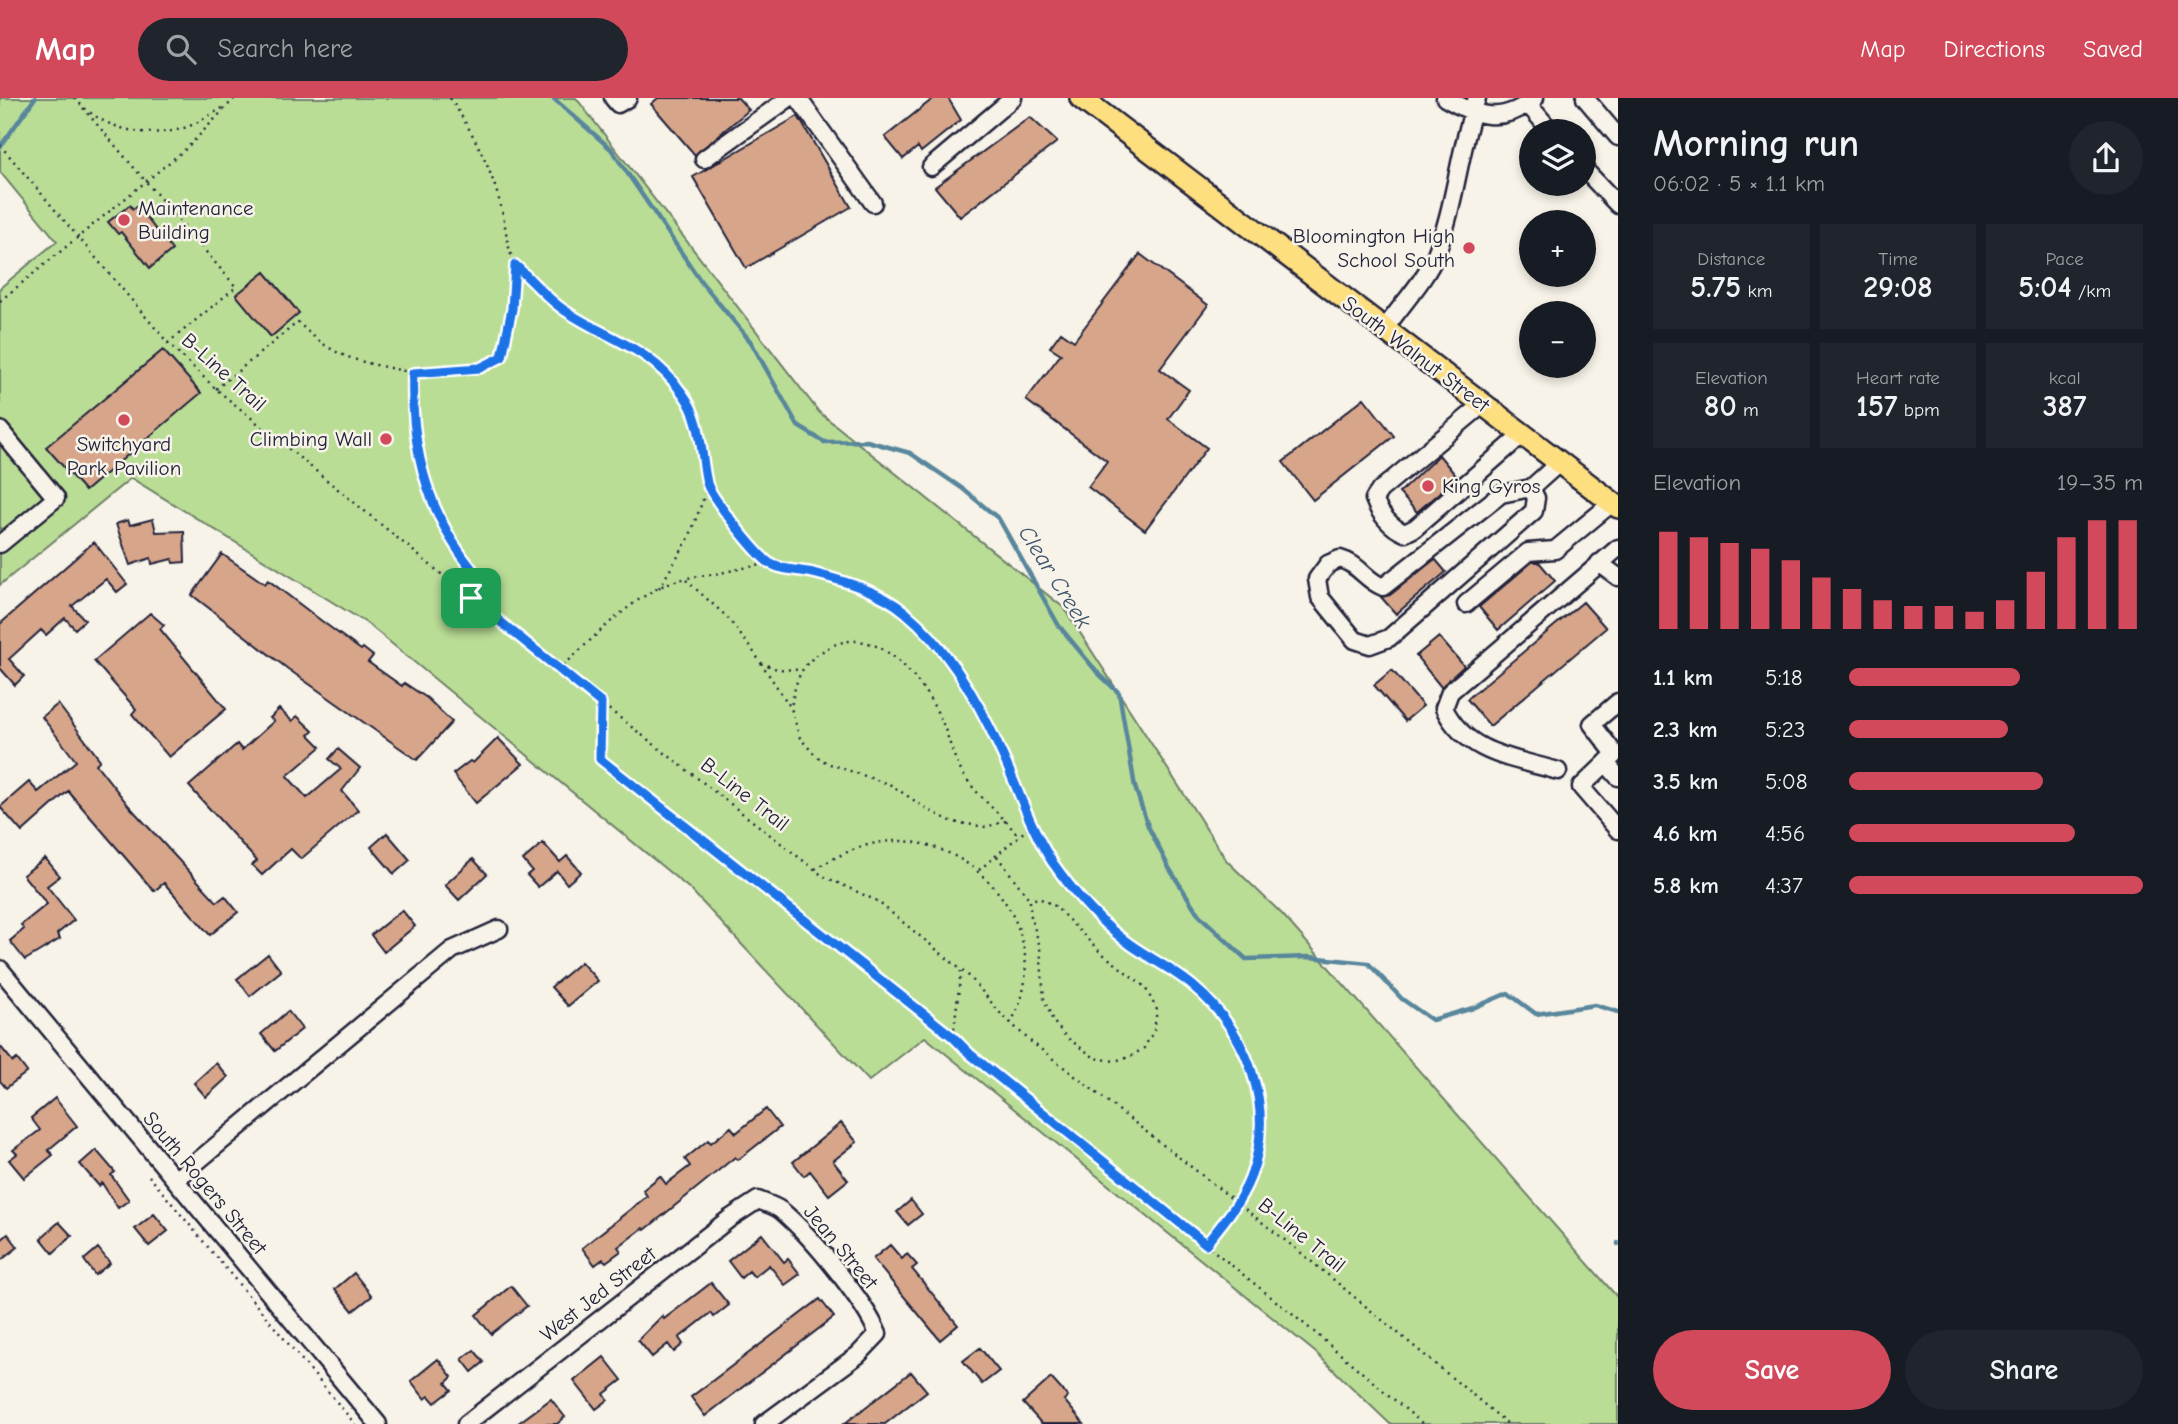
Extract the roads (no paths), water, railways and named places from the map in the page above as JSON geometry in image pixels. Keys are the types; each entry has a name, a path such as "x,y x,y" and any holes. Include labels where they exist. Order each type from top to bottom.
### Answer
{"main road":[{"name":"South Walnut Street","path":"1083,99 1615,505"}],"street":[{"path":"613,98 618,104 628,98"},
{"path":"704,159 789,98"},
{"path":"798,98 873,203"},
{"path":"931,167 1013,98"},
{"path":"1445,98 1475,104 1487,117 1504,116 1531,101 1543,119"},
{"path":"1585,98 1618,137"},
{"path":"1384,330 1434,258 1451,209 1466,131 1475,104"},
{"path":"1596,182 1618,205"},
{"path":"1482,405 1380,490 1374,499 1396,530 1405,533 1415,527 1522,435"},
{"path":"0,429 56,498 0,544"},
{"path":"1531,488 1536,498 1534,511 1389,638 1370,645 1355,640 1320,597 1317,579 1328,564 1340,559 1353,563 1372,583 1382,587 1501,494 1531,488 1559,463"},
{"path":"1466,604 1528,552 1555,550 1615,505"},
{"path":"1558,771 1476,747 1451,723 1444,708 1450,692 1618,548"},
{"path":"1599,563 1618,577"},
{"path":"1618,702 1592,724 1615,754 1581,787 1618,830"},
{"path":"1606,762 1618,777"},
{"path":"175,1180 452,950 499,929"},
{"name":"South Rogers Street","path":"0,969 378,1424"},
{"name":"Jean Street","path":"758,1200 781,1209 801,1230 871,1317 878,1334 858,1355 764,1424"},
{"name":"West Jed Street","path":"466,1424 729,1219 758,1200"}],"waterway":[{"path":"0,147 35,98"},
{"name":"Clear Creek","path":"553,98 611,149 702,283 751,342 798,426 824,442 867,441 910,453 963,489 999,519 1059,626 1097,672 1119,693 1135,787 1148,826 1169,868 1199,915 1246,959 1309,957 1368,963 1402,999 1432,1020 1473,1008 1508,993 1536,1014 1595,1005 1618,1012"}],"place":[{"name":"Maintenance Building","path":"124,220"},
{"name":"Bloomington High School South","path":"1469,248"},
{"name":"Switchyard Park Pavilion","path":"124,420"},
{"name":"Climbing Wall","path":"386,439"},
{"name":"King Gyros","path":"1428,486"}]}
